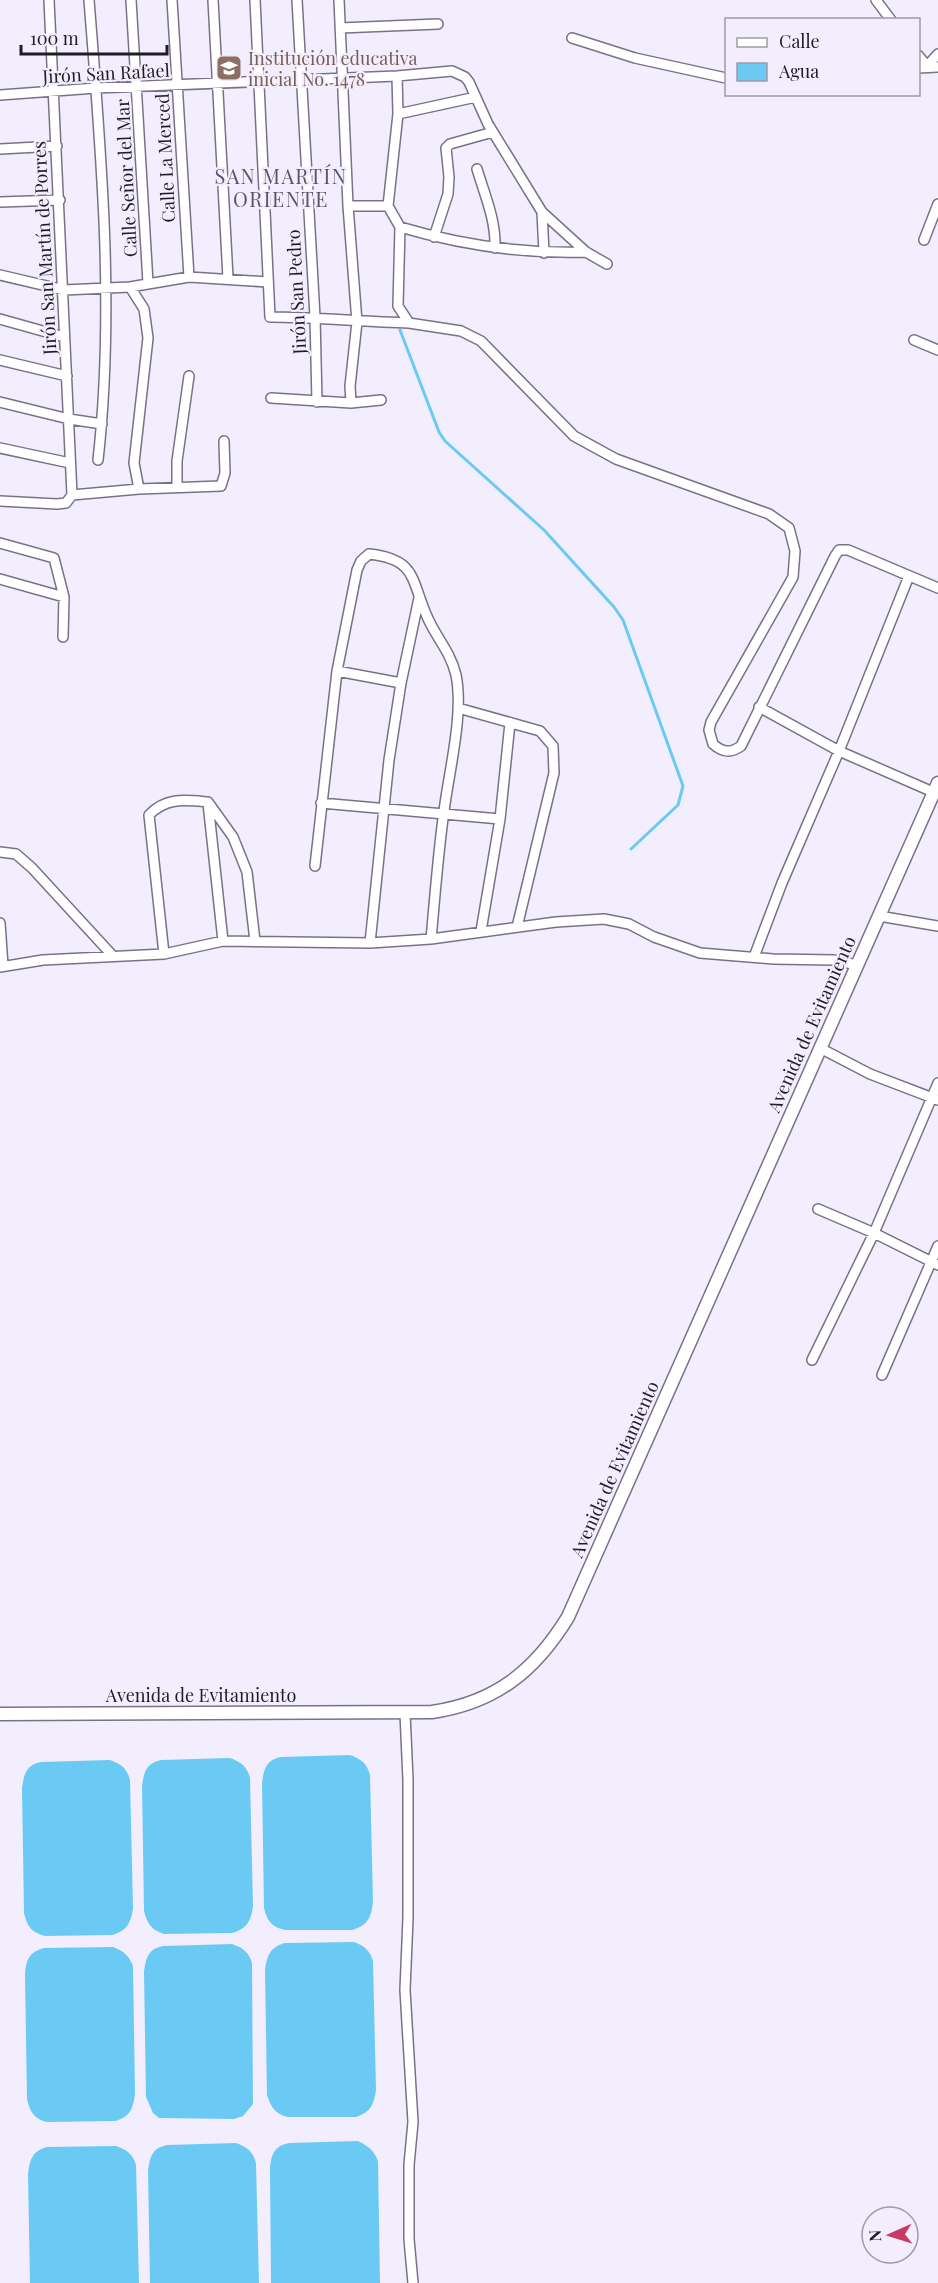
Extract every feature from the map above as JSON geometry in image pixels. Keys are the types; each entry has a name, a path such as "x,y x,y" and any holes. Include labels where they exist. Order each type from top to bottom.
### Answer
{"street":[{"name":"Jirón San Martín de Porres","path":"49,0 72,495"},
{"path":"89,0 96,88 106,288 102,424 98,460"},
{"name":"Calle Señor del Mar","path":"131,0 148,283"},
{"name":"Calle La Merced","path":"172,0 189,277"},
{"path":"213,0 228,278"},
{"path":"255,0 270,317 315,317 357,322 409,323 461,331 481,341 574,436 616,459 769,514 789,528 795,551 793,577 711,722 709,730 713,744 725,752 734,751 741,746 839,550 848,550 937,586"},
{"name":"Jirón San Pedro","path":"297,0 315,317 317,402"},
{"path":"339,0 348,206 357,322 350,386 351,403"},
{"path":"876,0 890,18"},
{"path":"340,28 438,24"},
{"path":"572,38 635,58 725,78"},
{"path":"923,67 938,54"},
{"path":"923,67 938,67"},
{"name":"Jirón San Rafael","path":"0,95 53,93 96,88 397,76 452,71 465,77 476,97"},
{"path":"397,76 398,114 388,206 400,227 398,306 409,323"},
{"path":"398,114 476,97 493,132 542,212 586,252 607,264"},
{"path":"434,237 448,194 450,177 446,147 493,132"},
{"path":"0,149 57,146"},
{"path":"477,169 493,217 495,248"},
{"path":"0,202 60,200"},
{"path":"924,240 938,204"},
{"path":"348,206 388,206"},
{"path":"542,212 544,253"},
{"path":"400,227 434,237 495,248 544,253 586,252"},
{"path":"0,275 64,290 130,286 189,277 268,282"},
{"path":"130,286 144,309 148,338 134,463 139,489"},
{"path":"0,319 64,338"},
{"path":"914,340 938,350"},
{"path":"0,360 67,376"},
{"path":"177,487 177,461 189,376"},
{"path":"271,398 351,403 381,400"},
{"path":"0,402 69,419 102,424"},
{"path":"0,501 57,504 66,503 72,495 139,489 221,486 225,473 225,441"},
{"path":"0,448 70,463"},
{"path":"0,543 54,558 64,597 63,637"},
{"path":"315,866 338,671 357,570 364,557 369,554 380,555 400,563 415,580 426,615 448,651 457,681 458,708 431,939"},
{"path":"754,957 782,883 839,751 909,576"},
{"path":"0,579 64,597"},
{"path":"370,943 383,808 401,683 420,595"},
{"path":"338,671 401,683"},
{"path":"759,706 839,751 936,787"},
{"path":"458,708 540,731 553,746 554,772 517,927"},
{"path":"481,931 500,819 510,723"},
{"name":"Avenida de Evitamiento","path":"0,1714 405,1713 449,1709 488,1695 515,1679 535,1662 552,1643 568,1617 936,787"},
{"path":"164,954 149,815 157,806 177,799 208,802 233,837 247,872 255,941"},
{"path":"208,802 224,941"},
{"path":"321,803 500,819"},
{"path":"0,852 16,854 32,868 112,955"},
{"path":"879,916 938,926"},
{"path":"0,923 1,966 43,960 164,954 224,941 370,943 431,939 556,922 614,920 700,953 773,959 834,960 857,965"},
{"path":"820,1048 870,1074 935,1098"},
{"path":"812,1360 874,1233 935,1098 938,1083"},
{"path":"818,1209 874,1233 934,1264"},
{"path":"882,1374 934,1264 938,1246"},
{"path":"405,1713 408,1791 405,1990 413,2122 409,2165 408,2239 413,2283"}],"water":[{"path":"350,1755 363,1762 370,1775 373,1903 371,1913 365,1924 352,1930 280,1929 271,1923 264,1908 262,1783 265,1769 272,1760 281,1757"},
{"path":"230,1758 243,1765 250,1778 253,1906 251,1916 245,1927 232,1933 164,1934 150,1925 144,1911 142,1786 145,1772 152,1763 161,1760"},
{"path":"110,1760 123,1767 130,1780 133,1908 131,1918 125,1929 112,1935 45,1936 36,1933 30,1928 24,1913 22,1788 25,1774 32,1765 41,1762"},
{"path":"354,1942 366,1949 373,1961 376,2090 373,2103 365,2113 356,2117 284,2116 274,2109 267,2095 265,1970 268,1956 276,1947 285,1943"},
{"path":"232,1944 245,1951 252,1963 253,2104 243,2116 234,2119 159,2118 153,2113 146,2097 144,1972 147,1958 154,1949 163,1946"},
{"path":"113,1947 125,1954 133,1966 135,2094 132,2108 127,2115 115,2121 43,2121 33,2114 27,2099 25,1975 27,1961 32,1954 44,1948"},
{"path":"358,2141 375,2154 378,2161 380,2283 271,2283 270,2169 274,2152 280,2146 289,2143"},
{"path":"236,2143 249,2150 256,2163 259,2283 150,2283 148,2171 153,2154 158,2148 167,2145"},
{"path":"116,2146 129,2153 136,2165 139,2283 30,2283 28,2174 33,2157 38,2151 47,2147"}],"waterway":[{"path":"400,330 439,432 445,441 544,530 614,607 623,620 683,786 678,805 631,849"}],"place":[{"name":"Institución educativa inicial No. 1478","path":"229,68"}],"district":[{"name":"SAN MARTÍN ORIENTE","path":"281,186"}]}
